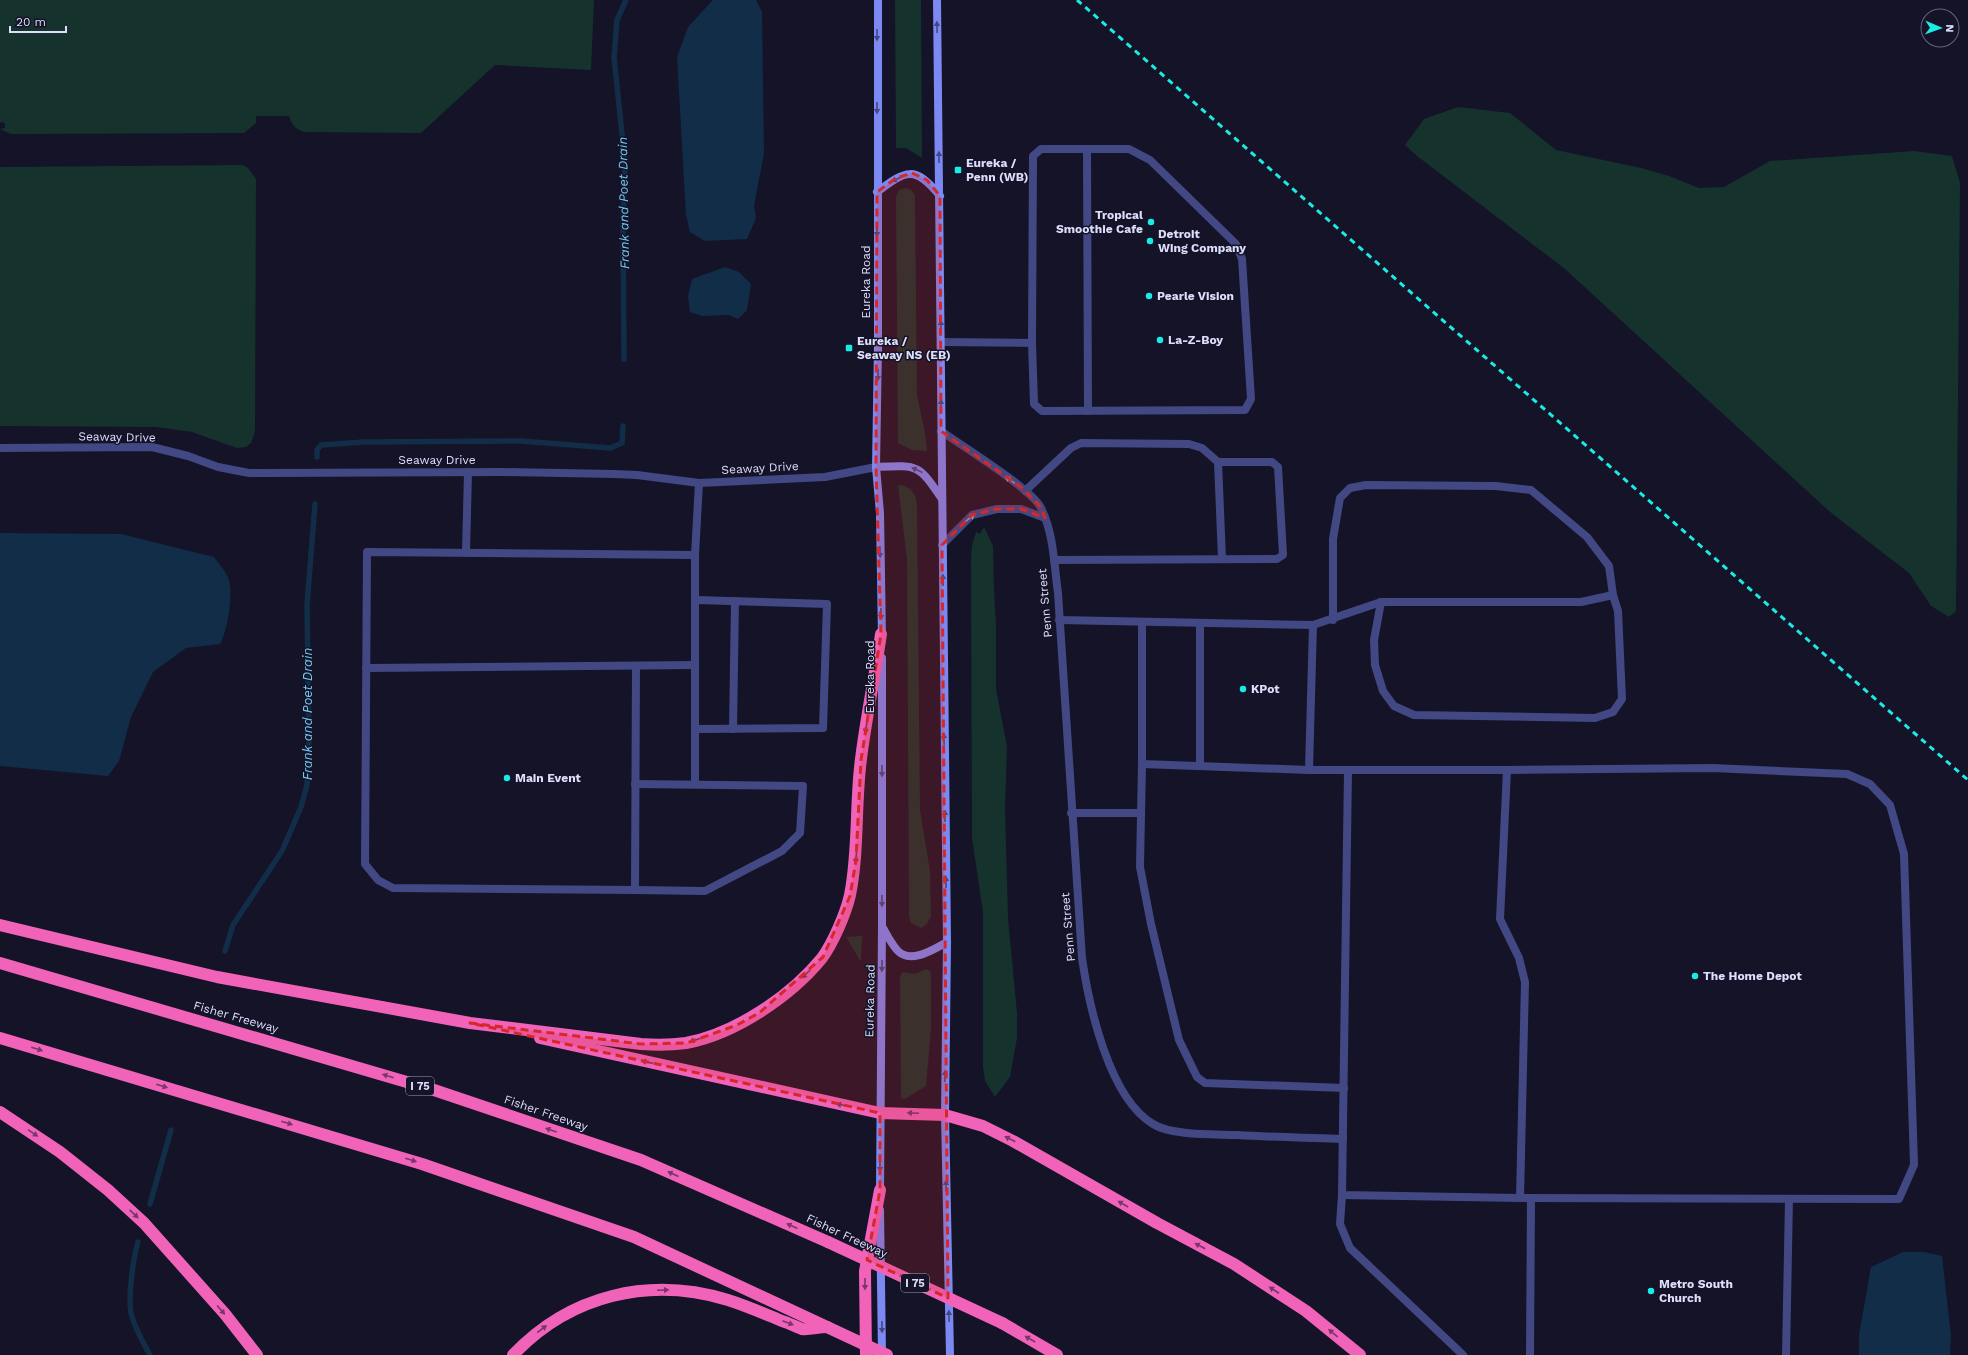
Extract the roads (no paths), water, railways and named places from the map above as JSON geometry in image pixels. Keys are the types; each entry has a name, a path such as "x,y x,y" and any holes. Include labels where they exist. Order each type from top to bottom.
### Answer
{"highway":[{"path":"470,1022 641,1044 664,1046 687,1043 737,1025 759,1013 804,977 823,957 837,930 850,896 856,860 861,760 882,634"},
{"path":"0,925 217,977 470,1022 880,1112 945,1115 983,1126 1013,1140 1157,1223 1234,1264 1306,1311 1360,1355"},
{"name":"Fisher Freeway","path":"0,963 212,1024 449,1095 642,1160 828,1242 1002,1324 1057,1355"},
{"path":"0,1038 422,1164 634,1237 887,1355"},
{"path":"0,1112 60,1152 108,1190 134,1213 225,1314 257,1355"},
{"path":"866,1355 866,1272 880,1190"},
{"path":"513,1355 527,1340 546,1325 568,1312 603,1298 636,1291 676,1289 728,1300 803,1329 827,1327"}],"main road":[{"name":"Eureka Road","path":"878,0 878,346 876,467 880,513 882,634 882,927 880,1112 882,1355"},
{"path":"937,0 947,942 945,1115 950,1355"},
{"path":"877,192 896,178 912,174 927,180 940,196"},
{"path":"876,467 908,466 924,473 942,499"},
{"path":"882,927 898,951 905,954 914,956 924,954 947,942"}],"street":[{"path":"1041,149 1087,149 1129,149 1150,160 1236,244 1242,259 1251,399 1244,410 1042,411 1034,404 1032,343 1033,156 1041,149"},
{"path":"1087,149 1088,411"},
{"path":"941,342 1032,343"},
{"name":"Penn Street","path":"942,431 1025,491 1041,507 1051,537 1059,620 1082,958 1086,988 1098,1034 1128,1103 1153,1125 1184,1133 1343,1139"},
{"path":"1025,491 1071,448 1081,443 1189,444 1202,448 1218,462 1272,462 1278,466 1283,555 1277,559 1054,560"},
{"name":"Seaway Drive","path":"0,448 152,447 188,456 218,467 249,473 468,472 637,475 699,483 825,477 876,467"},
{"path":"1218,462 1222,559"},
{"path":"466,553 468,472"},
{"path":"695,784 695,554 699,483"},
{"path":"1333,620 1333,539 1340,498 1350,488 1366,485 1496,486 1531,490 1587,537 1609,566 1613,595 1618,611 1622,699 1613,712 1595,718 1414,715 1394,706 1384,692 1375,665 1374,640 1381,602"},
{"path":"942,545 972,515 997,509 1021,509 1045,518"},
{"path":"635,784 803,786 800,833 782,851 705,891 393,888 378,880 366,864 367,552 695,554"},
{"path":"1059,620 1313,625 1333,620 1381,602 1581,602 1613,595"},
{"path":"695,600 827,604 823,728 695,729"},
{"path":"733,729 735,601"},
{"path":"1142,622 1140,868 1151,924 1179,1040 1197,1077 1205,1083 1344,1088"},
{"path":"1200,623 1200,766"},
{"path":"1309,770 1313,625"},
{"path":"366,668 695,665"},
{"path":"635,890 636,666"},
{"path":"1142,764 1309,770 1713,768 1847,774 1870,784 1890,805 1904,854 1914,1165 1899,1199 1520,1198 1342,1195"},
{"path":"1348,770 1344,1088 1340,1224 1350,1248 1463,1355"},
{"path":"1507,770 1500,919 1519,958 1525,982 1520,1198"},
{"path":"1071,813 1141,813"},
{"path":"1530,1355 1531,1198"},
{"path":"1786,1355 1789,1199"}],"water":[{"path":"713,0 756,0 762,12 764,153 754,206 756,218 747,239 705,241 690,232 686,215 677,57 688,27"},
{"path":"725,267 739,272 751,284 747,310 738,319 729,315 703,316 690,312 688,296 692,279"},
{"path":"0,533 121,534 214,557 228,577 230,587 229,612 223,638 220,644 186,648 153,672 131,717 119,761 108,776 0,766"},
{"path":"1903,1252 1924,1252 1942,1256 1951,1336 1950,1355 1859,1355 1859,1335 1871,1267"}],"waterway":[{"name":"Frank and Poet Drain","path":"624,359 623,223 625,163 614,57 617,20 626,0"},
{"name":"Frank and Poet Drain","path":"317,457 317,450 321,445 364,442 521,441 610,448 622,443 623,426"},
{"name":"Frank and Poet Drain","path":"225,951 233,925 282,851 301,807 307,785 309,742 307,605 315,504"},
{"name":"Frank and Poet Drain","path":"150,1204 171,1130"},
{"name":"Frank and Poet Drain","path":"138,1242 134,1258 130,1306 136,1329 150,1355"}],"railway":[{"path":"1077,0 1968,780"}],"place":[{"name":"Eureka / Penn (WB)","path":"958,170"},
{"name":"Tropical Smoothie Cafe","path":"1151,222"},
{"name":"Detroit Wing Company","path":"1150,241"},
{"name":"Pearle Vision","path":"1149,296"},
{"name":"La-Z-Boy","path":"1160,340"},
{"name":"Eureka / Seaway NS (EB)","path":"849,348"},
{"name":"KPot","path":"1243,689"},
{"name":"Main Event","path":"507,778"},
{"name":"The Home Depot","path":"1695,976"},
{"name":"Metro South Church","path":"1651,1291"}]}
